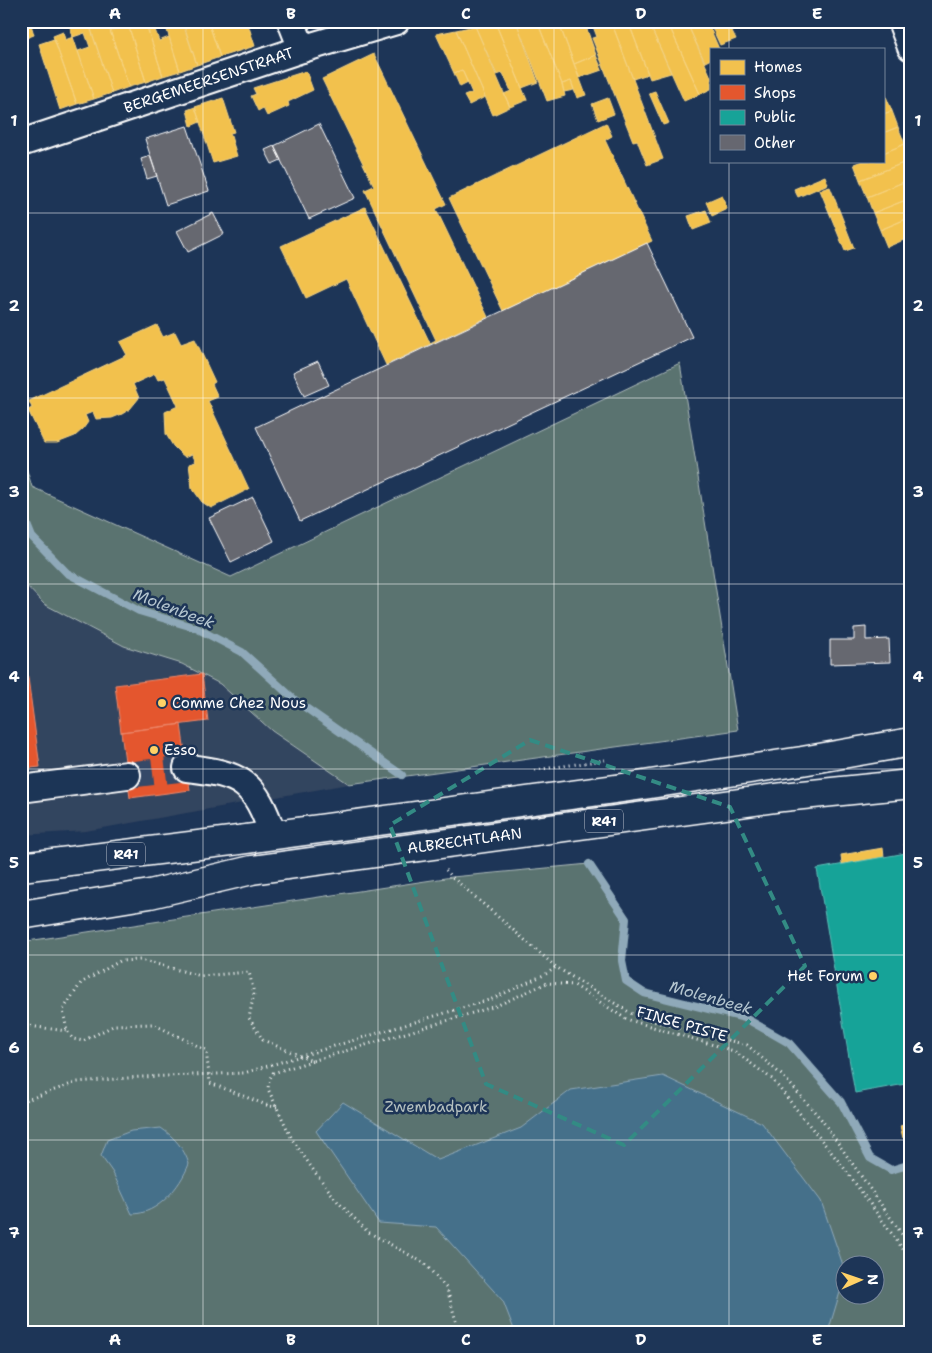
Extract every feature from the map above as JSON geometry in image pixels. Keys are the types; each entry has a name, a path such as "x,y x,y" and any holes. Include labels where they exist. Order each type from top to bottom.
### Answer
{"main road":[{"name":"ALBRECHTLAAN","path":"21,867 646,784 802,762 911,742"},
{"name":"ALBRECHTLAAN","path":"21,915 150,894 252,870 783,796 911,784"}],"street":[{"path":"292,21 302,49"},
{"name":"BERGEMEERSENSTRAAT","path":"21,143 302,49 396,21"},
{"path":"901,21 911,47"},
{"path":"187,768 213,771 235,778 252,790 264,810 273,835"},
{"path":"21,790 127,775"}],"path":[{"path":"424,846 452,877 556,967 637,1017 747,1045 784,1076 821,1119 911,1247"},
{"path":"277,1107 269,1106 210,1083 206,1050 153,1024 114,1025 83,1041 73,1039 67,1031 63,1010 81,983 120,961 140,960 201,976 249,972 254,993 249,1018 263,1040 312,1061"},
{"path":"21,1102 77,1082 141,1077 244,1073 492,999 548,973 556,967"},
{"name":"FINSE PISTE","path":"459,1332 448,1289 424,1263 368,1232 338,1202 314,1171 292,1139 268,1089 269,1080 273,1073 496,1006 547,983 574,986 626,1019 734,1051 772,1079 844,1168 911,1260"},
{"path":"21,1025 67,1031"}],"highlighted area":[{"path":"530,740 730,807 805,966 624,1145 486,1084 390,825"}],"shaded area":[{"path":"21,580 44,604 124,646 182,664 220,684 272,731 349,784 86,831 21,835"},
{"path":"663,1076 762,1123 821,1201 840,1256 834,1256 834,1306 836,1306 828,1332 515,1332 503,1301 436,1227 379,1223 316,1131 343,1102 438,1160 521,1128 571,1090"},
{"path":"161,1128 178,1143 189,1164 180,1182 167,1198 151,1209 142,1213 132,1214 113,1173 101,1156 107,1140 131,1131"}],"green space":[{"path":"680,363 738,730 349,784 272,731 220,684 182,664 124,646 44,604 21,580 21,450 32,487 231,577"},
{"name":"Zwembadpark","path":"589,864 626,919 622,961 626,981 644,993 745,1018 789,1043 841,1102 870,1158 891,1170 911,1164 911,1332 21,1332 21,942 452,877"}],"building: Homes":[{"path":"21,21 30,21 34,35 21,40"},
{"path":"68,21 88,21 112,93 94,99 78,51 90,47 85,33 73,37"},
{"path":"107,21 129,87 112,93 90,26"},
{"path":"119,21 127,21 146,82 129,87 110,31 121,27"},
{"path":"127,21 145,21 163,76 146,82"},
{"path":"145,21 164,21 164,24 154,27 159,41 169,37 180,71 163,76"},
{"path":"164,21 182,21 197,65 180,71"},
{"path":"189,21 208,21 220,57 197,65 185,28 190,26"},
{"path":"208,21 247,21 255,46 220,57"},
{"path":"516,21 538,82 522,88 495,22"},
{"path":"516,21 537,21 565,96 547,101"},
{"path":"537,21 558,21 586,95 577,98 571,81 562,84"},
{"path":"558,21 584,21 596,55 574,64"},
{"path":"591,21 611,21 663,159 647,165 637,140 633,141 592,38 597,37"},
{"path":"611,21 628,21 648,74 633,79"},
{"path":"628,21 648,21 671,73 650,79"},
{"path":"648,21 667,21 700,94 684,101"},
{"path":"667,21 686,21 710,75 710,89 700,94"},
{"path":"686,21 707,21 719,48 710,48 710,60 705,62"},
{"path":"709,21 731,21 732,31 736,39 720,45"},
{"path":"495,22 527,100 510,107 504,94 511,91 503,73 497,75 475,26"},
{"path":"475,26 510,107 493,115 456,30"},
{"path":"456,30 485,97 469,105 464,96 472,93 462,70 454,73 436,34"},
{"path":"63,32 65,40 73,37 94,99 77,104 53,36"},
{"path":"54,39 77,104 60,110 39,44"},
{"path":"374,54 446,204 436,209 488,317 386,365 346,279 306,298 281,246 365,207 430,343 436,340 365,190 374,186 322,79"},
{"path":"596,55 602,70 579,78 574,64"},
{"path":"462,70 468,83 460,87 454,73"},
{"path":"306,71 313,90 288,102 289,106 267,116 263,108 258,111 251,96 256,94 253,88"},
{"path":"571,81 574,90 564,92 562,84"},
{"path":"655,91 669,123 663,125 649,93"},
{"path":"884,94 892,111 884,114"},
{"path":"223,98 234,132 230,133 237,156 213,163 195,107"},
{"path":"608,98 614,114 598,120 592,104"},
{"path":"195,107 200,122 191,126 187,110"},
{"path":"892,111 898,127 884,133 884,114"},
{"path":"606,123 612,136 605,140 652,241 503,311 449,198"},
{"path":"898,127 905,144 884,153 884,133"},
{"path":"905,144 911,160 860,180 854,164 859,162 884,162 884,153"},
{"path":"911,160 911,179 867,197 860,180"},
{"path":"825,176 828,184 798,197 794,189"},
{"path":"911,179 911,198 873,213 867,197"},
{"path":"830,187 854,248 845,251 820,190"},
{"path":"722,195 727,209 712,216 706,202"},
{"path":"911,198 911,217 880,230 873,213"},
{"path":"706,210 711,223 693,230 688,216"},
{"path":"911,217 911,237 887,247 880,230"},
{"path":"157,325 163,337 175,332 181,344 195,339 215,382 212,384 218,397 208,401 249,489 211,508 202,502 192,488 189,464 196,462 192,454 185,457 173,446 166,434 165,412 178,406 165,378 158,380 155,374 133,384 139,398 130,409 112,418 96,419 93,412 85,415 88,422 83,429 75,436 57,443 44,443 28,410 32,408 29,401 127,355 120,342"},
{"path":"911,843 911,853 906,853 904,844"},
{"path":"883,848 884,857 842,864 841,855"},
{"path":"911,1123 911,1136 903,1138 900,1126"}],"building: Shops":[{"path":"21,626 40,767 21,769"},
{"name":"Comme Chez Nous","path":"202,674 208,721 121,732 115,685"},
{"name":"Esso","path":"181,724 190,790 130,798 121,732"}],"building: Public":[{"name":"Het Forum","path":"911,853 911,1083 855,1093 817,869"}],"building: Other":[{"path":"319,124 355,198 309,219 274,146"},
{"path":"187,126 209,191 166,205 145,139"},
{"path":"274,146 281,160 272,164 265,150"},
{"path":"150,156 157,176 147,179 141,159"},
{"path":"213,213 224,234 188,252 177,231"},
{"path":"647,243 692,337 300,521 256,427"},
{"path":"318,361 329,385 304,396 293,372"},
{"path":"253,497 274,541 231,562 209,518"},
{"path":"866,627 866,640 889,639 890,662 830,664 830,640 854,640 854,628"}],"waterway":[{"name":"Molenbeek","path":"21,510 32,537 67,573 139,611 196,628 242,652 296,701 402,775"},
{"name":"Molenbeek","path":"589,864 626,919 622,961 626,981 644,993 745,1018 789,1043 841,1102 870,1158 891,1170 911,1164"}],"tunnel":[{"path":"127,775 187,768"}],"place":[{"name":"Comme Chez Nous","path":"162,703"},
{"name":"Esso","path":"154,750"},
{"name":"Het Forum","path":"873,976"}]}
